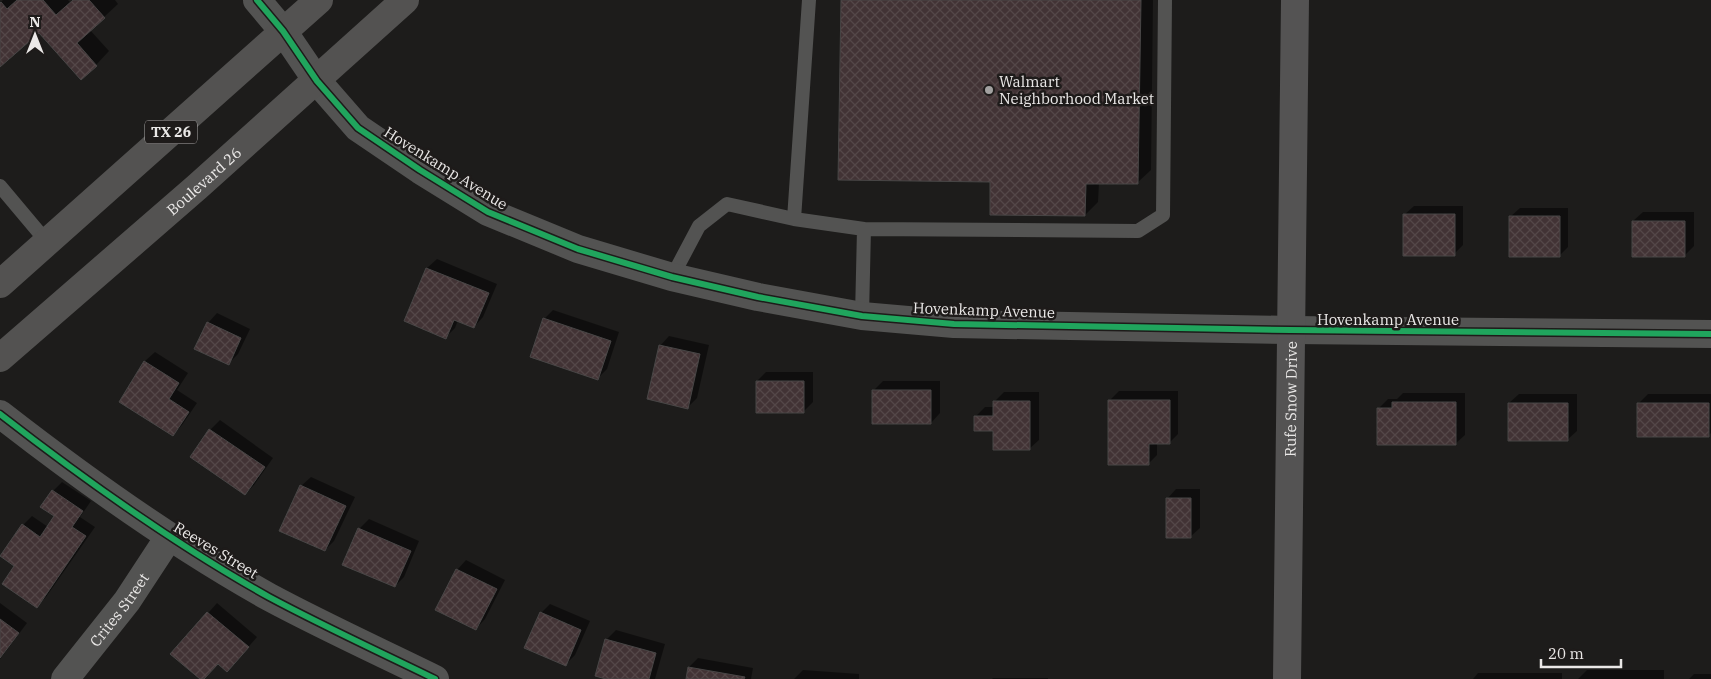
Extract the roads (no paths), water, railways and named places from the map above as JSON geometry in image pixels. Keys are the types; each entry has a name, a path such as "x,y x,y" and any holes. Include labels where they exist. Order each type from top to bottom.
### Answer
{"main road":[{"name":"TX 26","path":"0,284 319,0"},
{"name":"Boulevard 26","path":"0,358 198,187 405,0"},
{"name":"Rufe Snow Drive","path":"1287,679 1295,0"}],"street":[{"name":"Hovenkamp Avenue","path":"257,0 284,32 317,81 358,128 420,170 488,212 578,249 672,278 758,297 862,316 954,324 1290,330 1711,334"},
{"name":"Reeves Street","path":"0,414 52,454 169,537 270,597 435,679"},
{"name":"Crites Street","path":"65,679 127,601 169,537"}],"lane":[{"path":"794,219 809,0"},
{"path":"672,278 699,226 727,204 794,219 864,229 1138,231 1163,215 1165,0"},
{"path":"0,186 47,242"},
{"path":"862,316 864,229"}],"place":[{"name":"Walmart Neighborhood Market","path":"989,90"}]}
